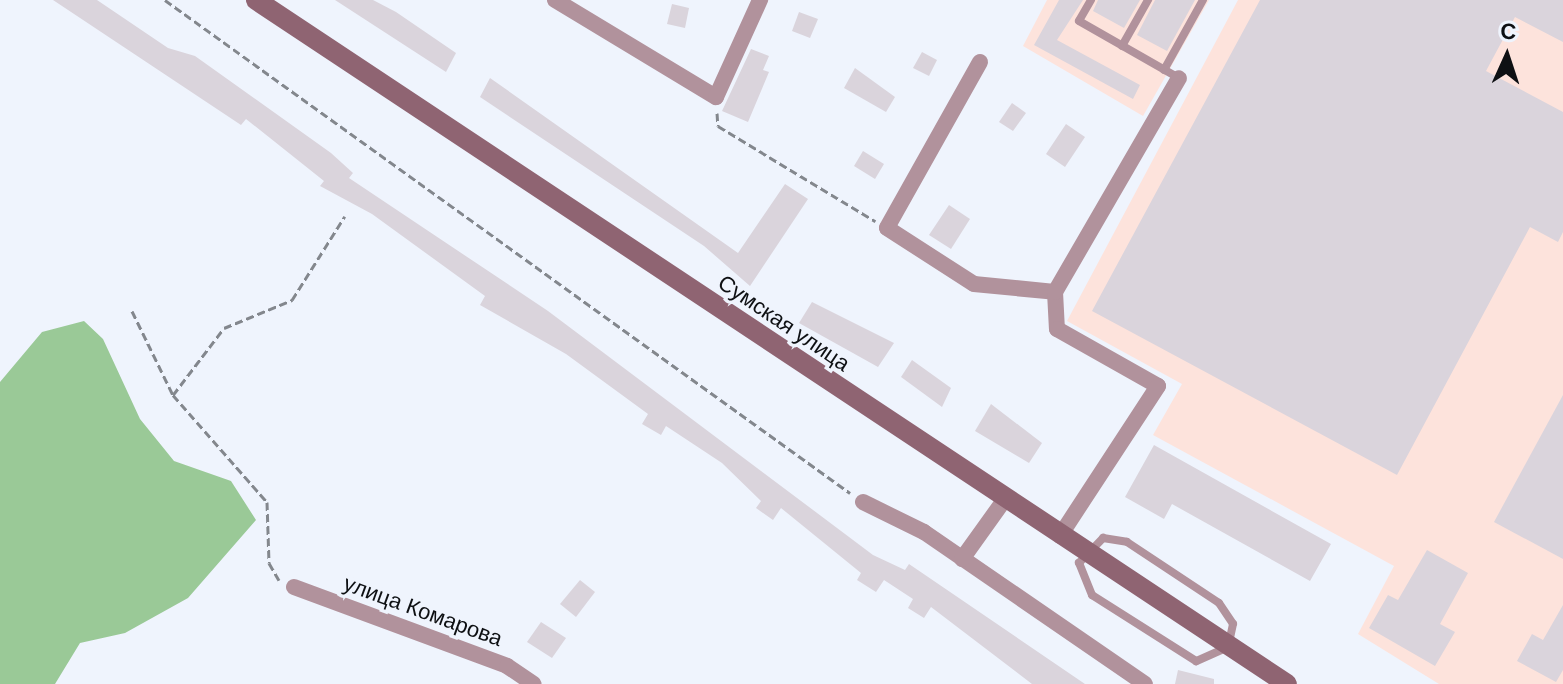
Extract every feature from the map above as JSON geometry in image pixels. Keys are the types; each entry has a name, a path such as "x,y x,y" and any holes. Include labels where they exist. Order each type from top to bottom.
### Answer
{"main road":[{"name":"Сумская улица","path":"256,0 1287,684"}],"street":[{"path":"555,0 716,97 760,0"},
{"path":"980,62 887,228 974,284 1055,292"},
{"path":"1060,536 1158,386 1057,329 1055,292 1172,74"},
{"path":"962,559 1005,499"},
{"path":"863,502 962,559 1145,684"},
{"name":"улица Комарова","path":"294,587 507,666 534,684"}],"lane":[{"path":"1091,0 1079,21 1172,74 1203,0"},
{"path":"1122,46 1148,0"},
{"path":"1103,538 1140,551 1228,612 1228,647 1208,661 1185,656 1084,586 1083,551 1103,538"}],"path":[{"path":"165,0 863,502"},
{"path":"716,97 718,126 887,228"},
{"path":"173,395 224,328 292,300 345,216"},
{"path":"132,311 173,395 267,502 269,563 294,587"}],"shaded area":[{"path":"1047,0 1209,0 1143,116 1023,46"},
{"path":"1238,0 1563,0 1563,684 1439,684 1358,634 1394,566 1153,435 1182,384 1067,321"}],"green space":[{"path":"84,321 103,339 140,419 174,461 231,481 256,520 188,598 125,633 80,643 55,684 0,684 0,382 42,332"}],"building":[{"path":"53,0 97,0 168,48 195,56 331,153 353,173 349,178 548,311 873,555 905,570 909,564 1085,684 1032,684 931,607 924,618 908,608 913,599 884,580 876,592 857,580 861,573 781,508 773,520 756,508 761,501 722,463 666,426 661,435 642,424 648,414 566,354 480,305 485,296 372,214 320,186 324,181 246,119 241,125"},
{"path":"335,0 373,0 396,12 456,53 446,72"},
{"path":"1059,0 1083,0 1057,40 1140,85 1133,99 1034,45"},
{"path":"1098,0 1140,0 1124,28 1093,11"},
{"path":"1155,0 1195,0 1167,51 1137,35"},
{"path":"1260,0 1563,0 1563,42 1515,17 1486,71 1563,112 1563,232 1558,242 1530,227 1397,475 1092,311"},
{"path":"672,4 689,8 685,28 667,24"},
{"path":"799,12 818,19 810,38 792,31"},
{"path":"751,49 769,56 763,70 769,72 748,122 722,111"},
{"path":"922,52 937,60 929,76 913,68"},
{"path":"855,68 895,97 886,112 844,88"},
{"path":"490,78 738,253 785,184 808,199 750,286 704,246 480,97"},
{"path":"1012,103 1026,113 1013,131 999,122"},
{"path":"1066,124 1085,137 1065,167 1046,154"},
{"path":"863,151 884,164 875,179 854,166"},
{"path":"949,205 970,219 951,249 929,235"},
{"path":"812,302 894,343 878,367 799,323"},
{"path":"912,360 951,388 942,407 901,377"},
{"path":"1563,395 1563,559 1494,522"},
{"path":"991,404 1042,443 1029,463 975,431"},
{"path":"1154,445 1331,544 1310,581 1172,504 1164,519 1125,497"},
{"path":"1427,550 1468,573 1440,624 1455,632 1435,666 1369,628 1388,595 1398,600"},
{"path":"580,580 595,592 576,617 560,604"},
{"path":"1563,605 1563,670 1556,682 1517,661 1532,634 1543,640"},
{"path":"541,622 566,638 552,658 527,642"},
{"path":"1178,670 1214,679 1214,684 1175,684"}]}
